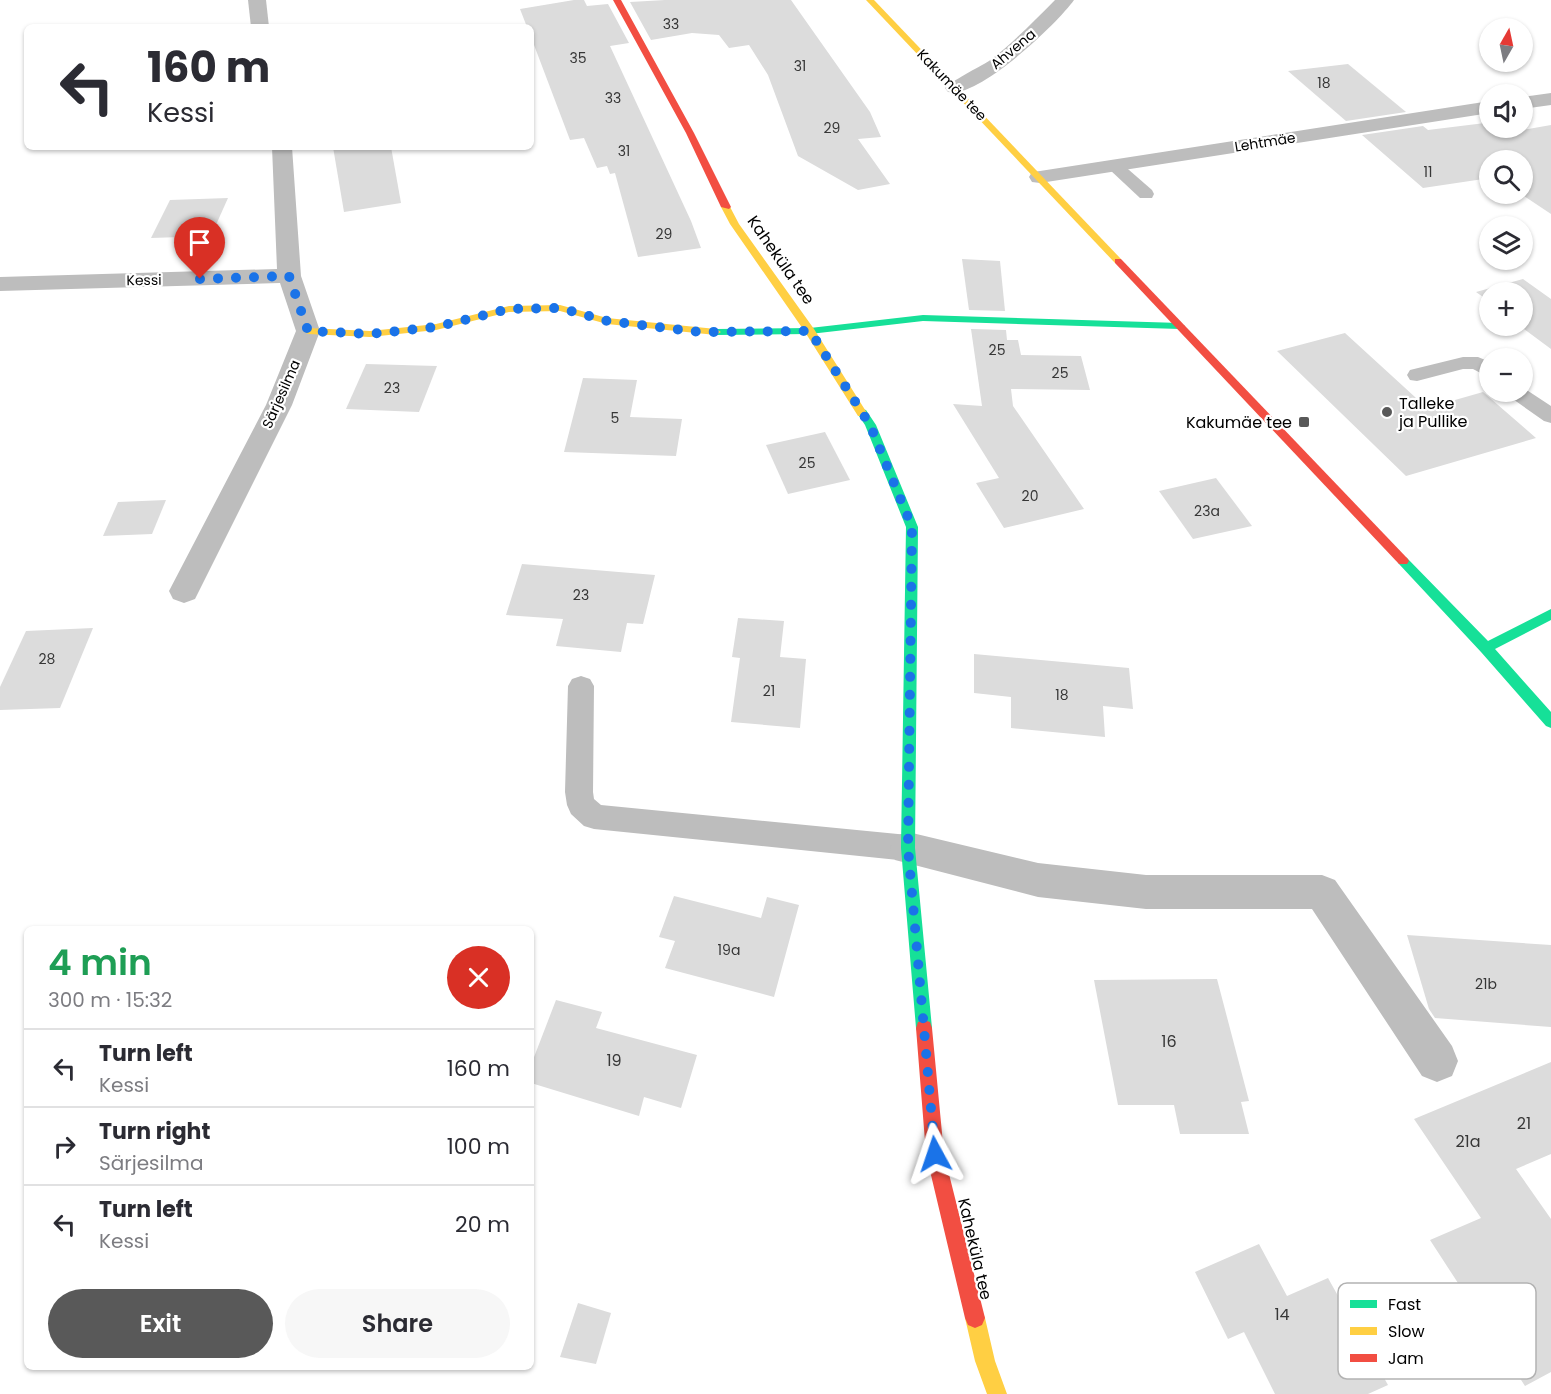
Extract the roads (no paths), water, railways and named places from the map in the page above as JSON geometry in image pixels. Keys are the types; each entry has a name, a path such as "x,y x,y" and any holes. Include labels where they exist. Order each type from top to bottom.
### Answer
{"street":[{"path":"257,0 260,24"},
{"name":"Kaheküla tee","path":"617,0 690,133 735,224 810,331 870,425 912,527 908,848 935,1154 984,1361 997,1394"},
{"name":"Kakumäe tee","path":"870,0 1486,648 1551,722"},
{"name":"Ahvena","path":"955,88 971,84 1038,28 1065,0"},
{"path":"1533,101 1551,99"},
{"name":"Lehtmäe","path":"1040,177 1479,109"},
{"path":"282,150 289,276 308,331 370,334 436,327 509,309 560,308 607,321 700,332 810,331 923,318 1001,318 1180,326"},
{"name":"Kessi","path":"0,284 289,276"},
{"name":"Särjesilma","path":"184,591 279,405 308,331"},
{"path":"1486,648 1551,614"},
{"path":"908,848 1038,880 1146,892 1322,892 1437,1061"}],"lane":[{"path":"1115,166 1146,194"},
{"path":"1417,375 1463,363 1479,364"},
{"path":"1531,402 1551,416"},
{"path":"581,686 579,792 581,805 594,817 908,848"}],"place":[{"name":"Talleke ja Pullike","path":"1387,412"},
{"name":"Kakumäe tee","path":"1304,422"}]}
